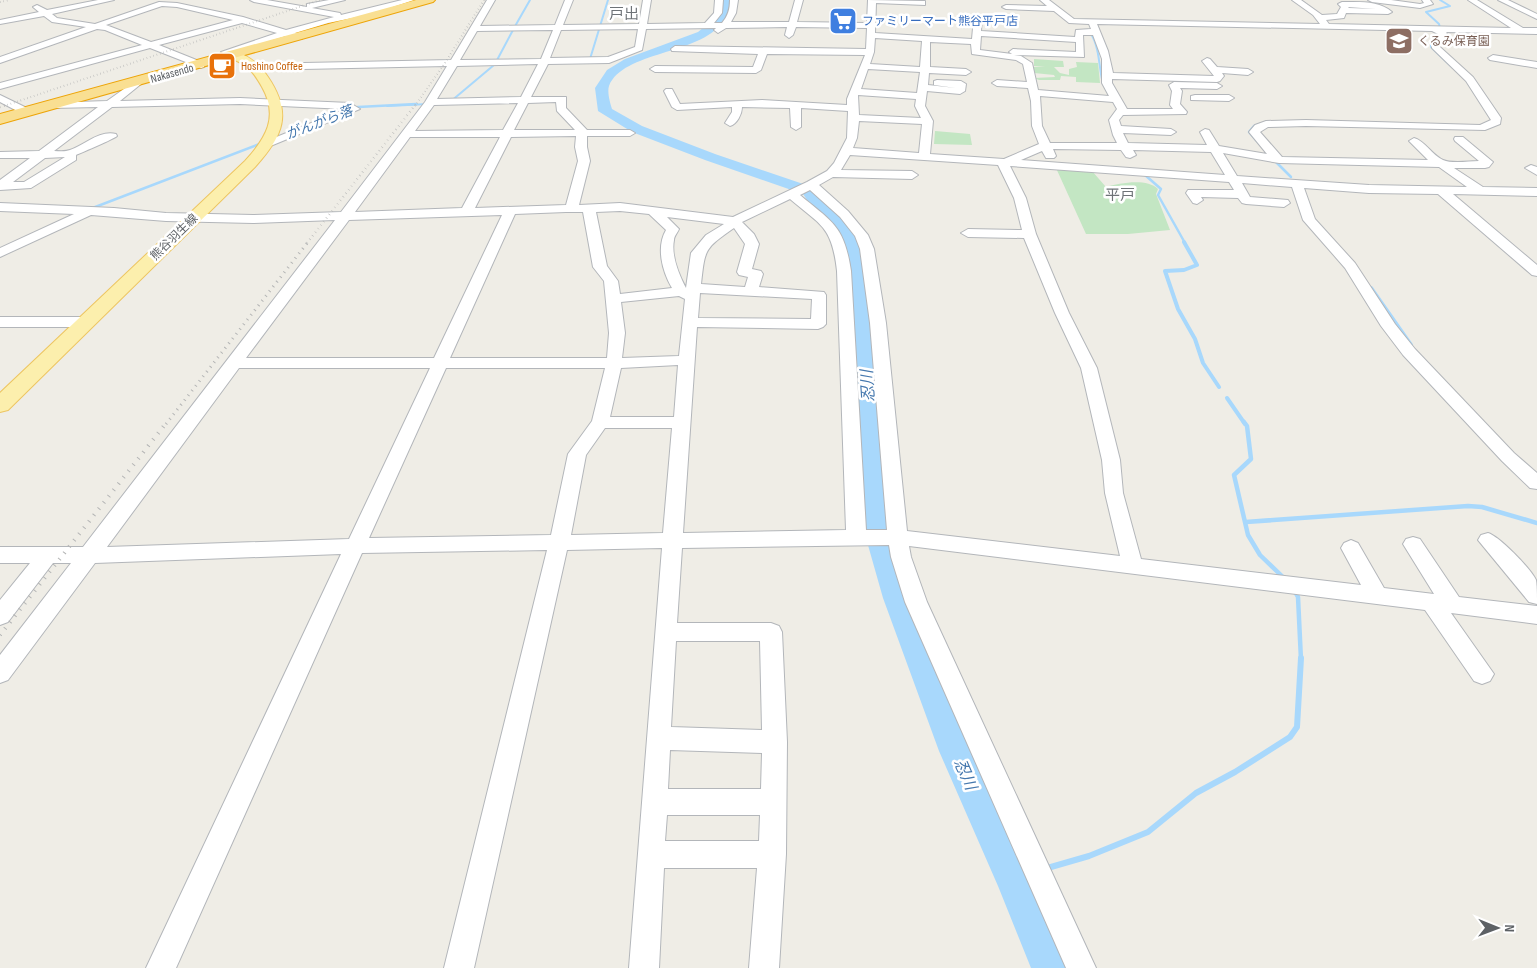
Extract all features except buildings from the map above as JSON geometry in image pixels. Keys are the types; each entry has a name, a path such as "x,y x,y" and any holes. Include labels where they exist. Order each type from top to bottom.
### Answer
{"highway":[{"name":"Nakasendo","path":"0,119 201,65 429,0"}],"main road":[{"path":"234,55 246,59 255,67 274,94 277,121 269,141"},
{"name":"熊谷羽生線","path":"0,405 250,164 269,141"}],"street":[{"path":"123,7 157,0"},
{"path":"254,0 346,16"},
{"path":"0,86 243,20 263,18 309,0"},
{"path":"284,14 325,0"},
{"path":"302,8 341,0"},
{"path":"234,55 224,52 346,16 369,12 410,0"},
{"path":"0,673 236,363 429,103 491,0"},
{"path":"468,211 543,63 569,0"},
{"path":"255,67 543,63 609,60 639,48 647,0"},
{"path":"709,26 718,13 719,0"},
{"path":"734,0 733,12 724,25 702,38 675,49 870,52"},
{"path":"784,50 799,0"},
{"path":"1044,0 1072,21 1537,31"},
{"path":"1296,0 1321,18 1326,26"},
{"path":"1372,0 1420,6 1429,4 1426,0"},
{"path":"1468,0 1472,0 1537,41"},
{"path":"1502,0 1537,18"},
{"path":"644,968 665,632 690,322 689,292 698,253 711,238 734,221 802,189 831,173 839,165 852,138 855,92 863,80 864,66 870,52 872,1 922,3"},
{"path":"0,22 46,13 112,4"},
{"path":"55,20 112,4"},
{"path":"0,60 162,4 177,5 243,20"},
{"path":"1321,18 1341,16 1342,10 1345,8 1342,4 1382,7 1388,12 1342,10"},
{"path":"37,7 55,20 98,26 201,65"},
{"path":"1006,7 1056,9"},
{"path":"834,17 926,39 1047,35 1080,40"},
{"path":"978,17 976,52 1081,55 1079,32 1096,32"},
{"path":"263,18 284,34 299,37"},
{"path":"1416,18 1419,28"},
{"path":"1487,20 1505,21"},
{"path":"1092,22 1103,45 1109,76 1107,83 1122,109 1114,120 1116,129 1123,146 1144,173"},
{"path":"473,29 792,24 871,26"},
{"path":"1297,184 1266,157 1246,136 1245,131 1250,124 1270,120 1465,125 1482,124 1486,121 1488,118 1461,78 1427,47 1428,42 1440,30"},
{"path":"1440,30 1443,33 1436,43 1436,48 1470,79 1496,118 1496,122 1481,128 1275,123 1259,127 1254,132 1297,184 1305,208 1321,220 1353,256 1416,352 1508,457 1537,483"},
{"path":"1047,35 1049,54"},
{"path":"1012,36 1012,54"},
{"path":"924,158 928,121 920,106 921,87 925,70 926,39"},
{"path":"693,72 704,50"},
{"path":"655,69 693,72 720,69 756,70 764,51"},
{"path":"1012,54 1027,63 1033,89 1037,126 1055,167"},
{"path":"1493,58 1537,65"},
{"path":"1109,76 1217,78 1219,76 1211,65"},
{"path":"1211,65 1246,69"},
{"path":"864,66 966,72"},
{"path":"718,83 720,69"},
{"path":"0,186 110,105 138,82"},
{"path":"997,83 1115,99"},
{"path":"1120,112 1182,112 1175,105 1177,91 1174,85 1217,86"},
{"path":"855,92 921,87"},
{"path":"669,91 676,107 737,103 800,105 928,121"},
{"path":"796,127 797,120 794,115 809,92"},
{"path":"1175,98 1229,98"},
{"path":"429,103 562,99 561,108 582,131 581,146 584,161 572,210"},
{"path":"2,101 27,112"},
{"path":"52,105 110,105 202,101 353,107 269,141"},
{"path":"730,123 737,112 737,103"},
{"path":"1116,129 1171,132"},
{"path":"1205,132 1246,200 1284,203"},
{"path":"406,134 630,133"},
{"path":"0,155 70,154 98,138 112,136"},
{"path":"1003,163 1045,146 1123,146 1214,149 1279,160 1486,165 1487,162 1459,139"},
{"path":"1414,141 1441,164 1482,192"},
{"path":"1090,146 1100,170"},
{"path":"847,151 1297,184 1442,192 1537,192"},
{"path":"0,186 27,185 72,158 70,154"},
{"path":"1393,162 1425,191"},
{"path":"1003,163 1020,198 1029,234 1062,313 1089,368 1111,460 1114,493 1132,565"},
{"path":"831,173 912,175"},
{"path":"802,189 833,229 841,248 844,271 856,537"},
{"path":"802,189 844,214 861,234 867,249 878,323 901,556 916,602 1081,968"},
{"path":"1442,192 1537,272"},
{"path":"1197,200 1192,193 1242,194"},
{"path":"0,207 252,219 468,211 589,210 620,207 652,210 734,221 749,237 752,244 744,272 756,274 751,292"},
{"path":"458,968 559,543 577,454 600,422 604,397 614,363 617,333 611,281 600,267 589,210"},
{"path":"652,210 674,229 666,239 668,257 674,279 689,292"},
{"path":"0,245 81,211"},
{"path":"0,253 81,211"},
{"path":"161,968 510,211"},
{"path":"968,233 1029,234"},
{"path":"613,299 689,292 819,295 818,324 690,322"},
{"path":"0,322 86,322"},
{"path":"1416,352 1537,469"},
{"path":"236,363 614,363 686,360"},
{"path":"600,422 682,423"},
{"path":"0,556 90,555 356,546 898,537 1537,615"},
{"path":"1488,540 1507,559 1537,596"},
{"path":"1413,544 1442,604 1482,674"},
{"path":"1352,548 1378,596"},
{"path":"0,616 48,555"},
{"path":"665,632 771,632 775,742 772,854 764,968"},
{"path":"658,738 775,742"},
{"path":"654,802 772,802"},
{"path":"651,855 772,854"}],"green space":[{"path":"1034,59 1063,61 1064,67 1054,67 1060,73 1069,75 1069,69 1077,67 1076,62 1098,63 1100,83 1076,82 1076,77 1061,76 1060,80 1039,80 1034,78 1055,77 1054,75 1034,73 1028,67 1045,67 1034,66"},
{"path":"935,131 970,134 972,145 934,144"},
{"path":"1056,168 1092,171 1106,187 1133,182 1147,183 1153,186 1158,189 1156,194 1170,230 1128,234 1086,234"}],"waterway":[{"path":"514,28 530,0"},
{"path":"590,59 608,0"},
{"name":"忍川","path":"726,0 719,20 702,34 630,61 611,72 602,88 605,111 637,129 710,157 809,191 821,208 839,225 849,241 860,307 867,374 875,524 897,598 956,751 1014,878 1051,968"},
{"path":"1440,0 1450,6 1426,12 1439,24 1440,28"},
{"path":"496,62 513,30"},
{"path":"1439,33 1431,43 1431,47 1453,68"},
{"path":"1091,34 1097,48 1102,79 1106,88"},
{"name":"がんがら落","path":"450,102 494,65 499,65"},
{"name":"がんがら落","path":"351,109 416,104"},
{"name":"がんがら落","path":"387,106 428,104"},
{"path":"1260,124 1254,126 1249,132 1264,149"},
{"name":"がんがら落","path":"90,209 262,143"},
{"path":"1272,158 1291,177"},
{"path":"1145,175 1161,189 1158,195 1185,243"},
{"path":"1184,242 1197,265 1184,270 1165,271 1178,309 1195,339 1203,363 1219,387"},
{"path":"1371,288 1411,345"},
{"path":"1227,398 1245,424"},
{"path":"1244,422 1247,426 1251,459 1234,475 1248,535 1260,555 1286,580"},
{"path":"1246,522 1468,506 1482,507 1537,523"},
{"path":"1294,590 1298,597 1301,659"},
{"path":"1044,869 1089,856 1148,832 1196,793 1235,772 1290,737 1297,727 1301,659"},
{"path":"1014,878 1029,873"}],"railway":[{"path":"0,2 10,0"},
{"path":"4,106 320,0"},
{"path":"415,106 445,63 484,0"},
{"path":"0,107 7,104"},
{"path":"307,243 416,104"},
{"path":"166,424 308,242"},
{"path":"0,635 167,422"}],"place":[{"name":"ファミリーマート熊谷平戸店","path":"843,21"},
{"name":"くるみ保育園","path":"1399,41"},
{"name":"Hoshino Coffee","path":"222,66"}],"district":[{"name":"戸出","path":"624,14"},
{"name":"平戸","path":"1120,195"}]}
